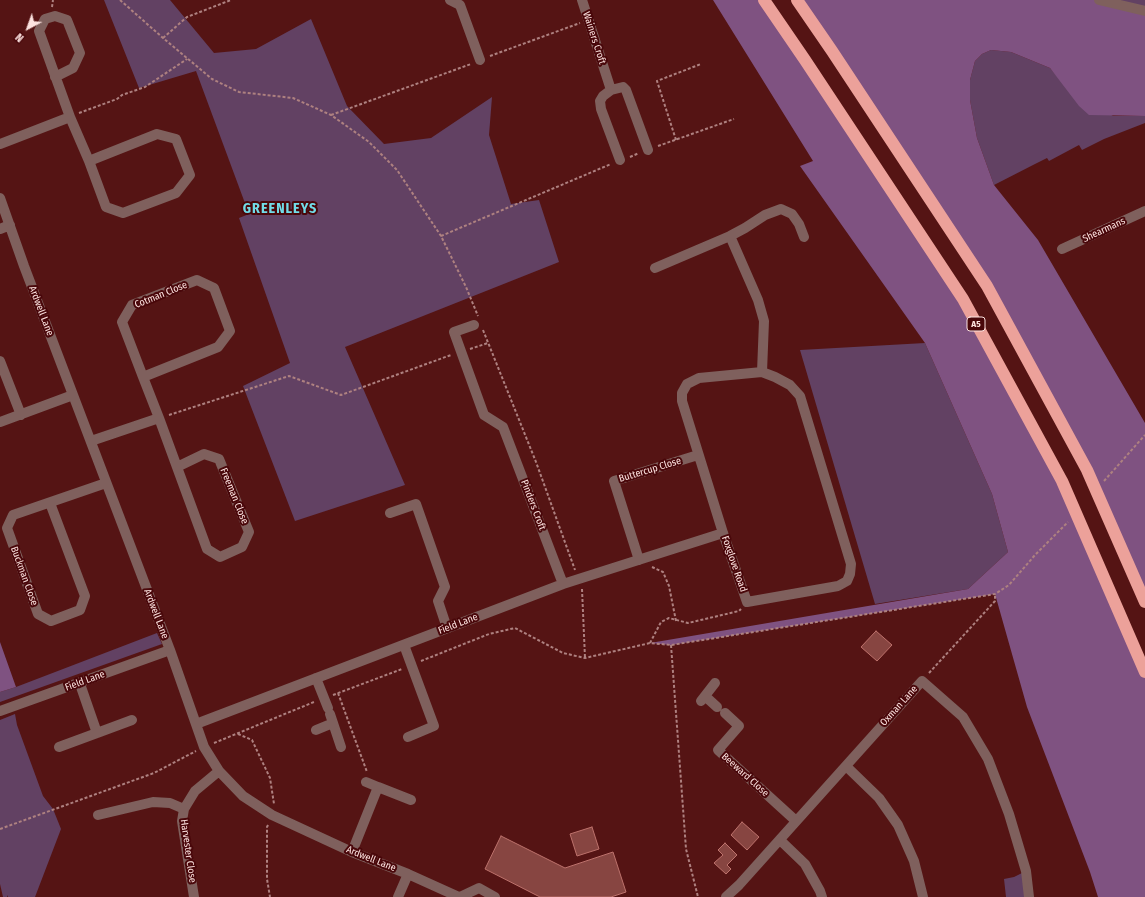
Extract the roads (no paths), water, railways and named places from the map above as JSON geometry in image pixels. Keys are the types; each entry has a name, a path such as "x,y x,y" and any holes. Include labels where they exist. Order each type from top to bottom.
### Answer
{"highway":[{"name":"A5","path":"764,0 963,299 1062,481 1145,672"},
{"path":"797,0 832,50 987,286 1087,470 1145,602"}],"street":[{"path":"450,0 460,5 480,60"},
{"name":"Wainers Croft","path":"582,0 611,90"},
{"path":"1099,0 1145,11"},
{"path":"55,76 73,68 80,53 67,20 55,16 45,20 39,31 55,76 70,117 89,161 106,207 123,214 176,193 190,175 176,139 157,134 89,161"},
{"path":"620,160 601,109 600,101 603,96 611,90 623,87 626,90 648,150"},
{"path":"0,144 70,117"},
{"name":"Ardwell Lane","path":"0,198 106,484 170,650 204,747 219,771 243,796 272,815 352,852 408,874 460,897"},
{"path":"656,268 730,236 765,215 781,209 792,214 804,237"},
{"name":"Shearmans","path":"1062,249 1145,211"},
{"path":"0,229 10,225"},
{"path":"730,236 758,300 764,321 762,372"},
{"name":"Cotman Close","path":"143,377 218,347 230,331 214,288 197,280 132,305 122,322 158,418"},
{"name":"Pinders Croft","path":"479,325 454,332 484,415 503,427 563,584"},
{"path":"0,361 21,415"},
{"name":"Foxglove Road","path":"762,372 790,385 800,396 851,564 850,574 847,581 838,586 747,602 698,455 682,400 682,393 687,384 699,378 762,372"},
{"path":"0,422 73,395"},
{"path":"91,441 158,418"},
{"name":"Freeman Close","path":"158,418 207,549 220,557 242,548 249,532 219,458 204,454 177,466"},
{"name":"Buttercup Close","path":"639,560 614,481 698,455"},
{"name":"Buckman Close","path":"50,503 85,596 80,610 51,621 38,614 7,528 14,515 106,484"},
{"path":"390,513 416,504 445,587 438,601 448,628"},
{"name":"Field Lane","path":"196,724 563,584 723,533"},
{"path":"404,645 410,665 434,726 408,737"},
{"name":"Field Lane","path":"0,711 80,684 170,650"},
{"path":"316,678 341,746"},
{"name":"Oxman Lane","path":"726,897 780,840 922,681 963,717 988,759 1009,814 1026,871 1029,897"},
{"name":"Beeward Close","path":"715,683 703,698 721,710 739,726 718,750 796,821"},
{"path":"80,684 97,733"},
{"path":"316,730 329,711"},
{"path":"59,747 132,720"},
{"path":"846,766 879,798 898,825 914,861 923,897"},
{"name":"Harvester Close","path":"194,897 182,821 184,809 195,790 219,771"},
{"path":"352,852 372,784 411,800"},
{"path":"98,815 153,802 170,803 184,809"},
{"path":"780,840 805,864 822,897"},
{"path":"398,897 408,874"},
{"path":"460,897 479,888 495,897"}],"district":[{"name":"GREENLEYS","path":"280,209"}]}
